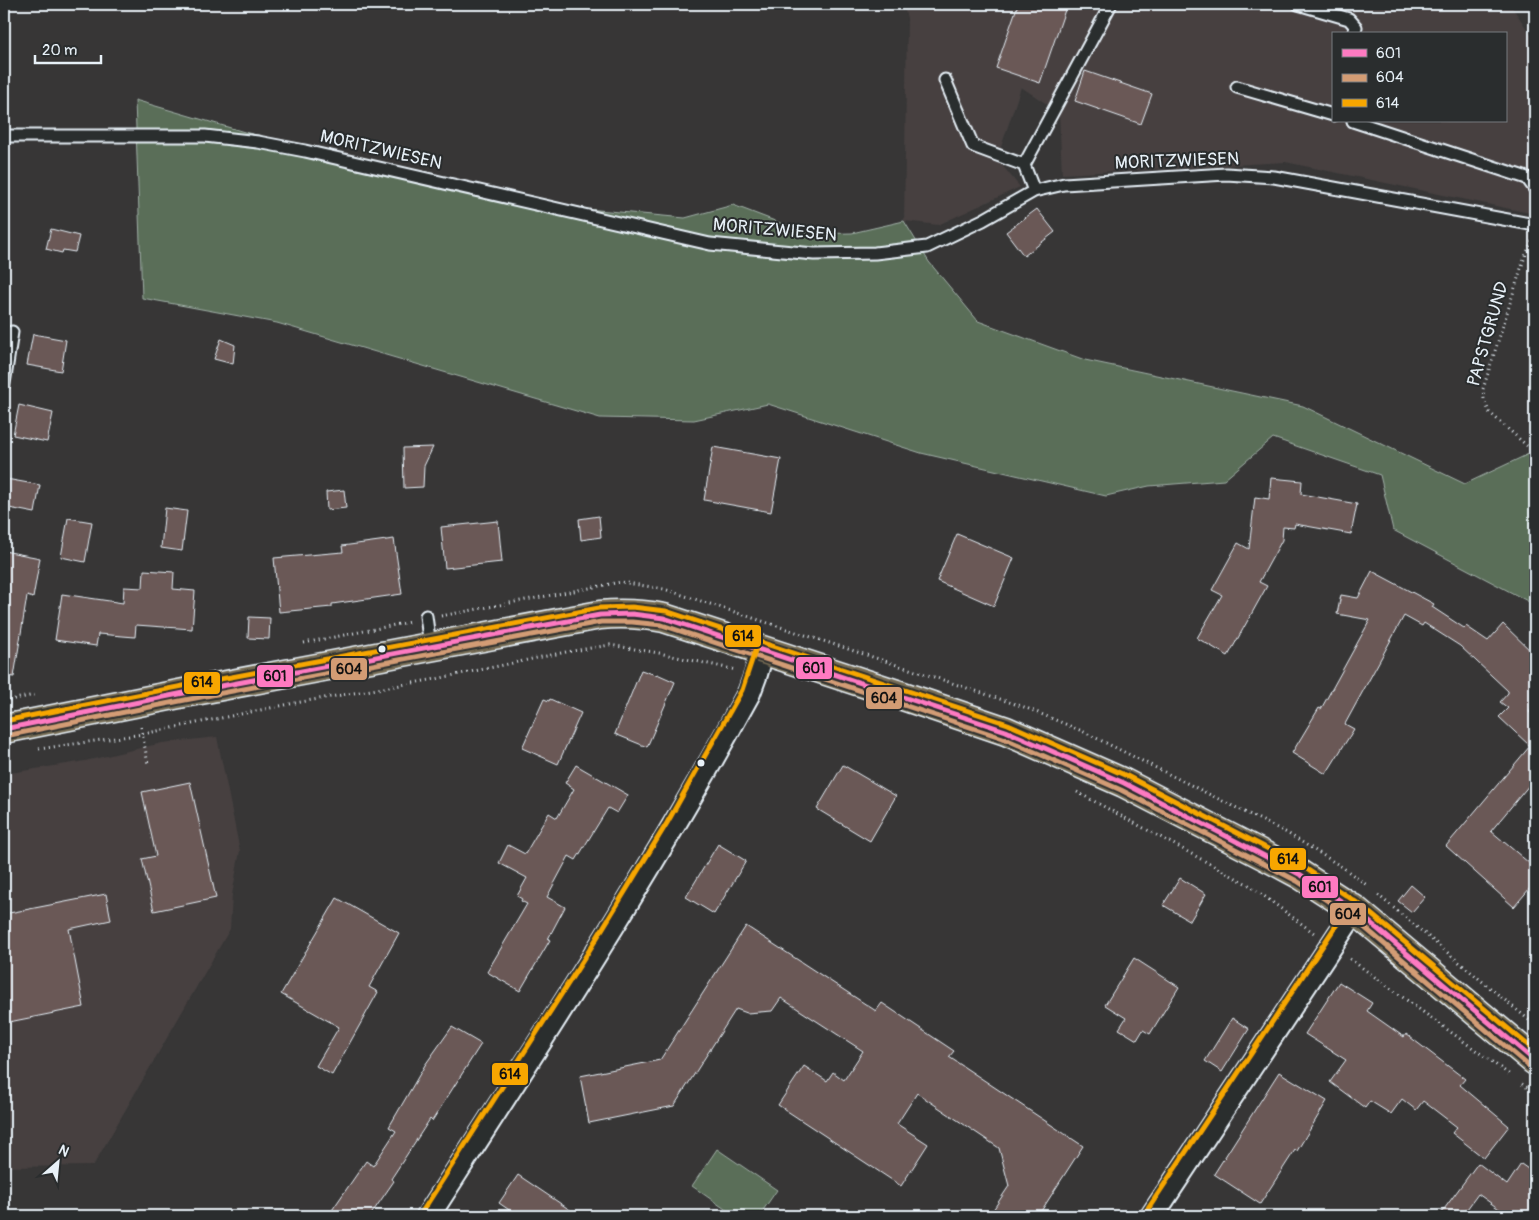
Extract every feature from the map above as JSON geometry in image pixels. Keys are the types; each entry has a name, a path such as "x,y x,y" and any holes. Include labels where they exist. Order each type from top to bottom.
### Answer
{"main road":[{"path":"4,729 137,702 600,615 621,613 664,618 760,662 957,714 1006,731 1124,783 1301,875 1355,910 1535,1061"}],"street":[{"path":"428,1216 593,960 697,785 749,693 760,662"},
{"path":"1152,1216 1355,910"}],"lane":[{"path":"1024,165 1111,4"},
{"path":"1298,4 1349,19 1356,27 1355,32"},
{"path":"946,80 973,146 1024,165 1034,191"},
{"path":"1237,86 1332,111"},
{"path":"1356,122 1527,178 1535,189"},
{"name":"MORITZWIESEN","path":"4,136 205,136 258,142 305,151 710,244 814,254 874,253 927,247 983,220 1034,191 1064,184 1226,174 1274,177 1535,225"},
{"path":"4,384 12,332"},
{"path":"426,618 430,646"}],"path":[{"name":"PAPSTGRUND","path":"1535,234 1524,259 1483,389 1484,399 1489,412 1535,453"},
{"path":"303,643 621,582 638,584 695,598 1024,707 1082,731 1287,833 1342,867 1399,910 1535,1025"},
{"path":"32,751 143,734 295,703 436,679 566,652 610,646 659,653 760,662"},
{"path":"143,734 148,764"},
{"path":"1076,791 1249,885 1535,1093"}],"shaded area":[{"path":"903,4 1510,4 1535,41 1535,214 1285,162 1062,174 1059,112 1021,87 997,159 1020,187 938,225 904,221 907,18"},
{"path":"217,737 240,851 232,895 230,929 93,1166 4,1167 4,774 85,761 162,743"}],"green space":[{"path":"135,100 248,133 587,209 685,218 733,205 809,234 852,233 904,221 929,262 978,321 1085,360 1303,406 1465,484 1535,451 1535,605 1393,530 1380,475 1273,438 1224,480 1149,486 1106,496 921,453 768,404 694,420 600,418 277,323 142,298"},
{"path":"717,1149 777,1190 759,1216 735,1216 692,1186"}],"building":[{"path":"1018,4 1067,4 1040,83 996,68"},
{"path":"1085,71 1152,94 1141,124 1075,101"},
{"path":"1037,209 1055,232 1024,256 1006,232"},
{"path":"51,229 79,236 75,252 63,250 62,253 46,249"},
{"path":"33,334 66,340 61,371 27,365"},
{"path":"221,339 235,345 233,364 214,359"},
{"path":"19,405 53,413 47,442 13,435"},
{"path":"433,447 424,466 423,487 404,488 403,448"},
{"path":"713,447 781,459 771,512 704,500"},
{"path":"1271,478 1302,481 1301,494 1357,504 1351,534 1295,524 1294,528 1283,527 1282,540 1259,582 1267,586 1228,656 1197,638 1222,595 1212,590 1238,543 1249,549 1255,497 1269,499"},
{"path":"6,479 40,485 35,513 4,507"},
{"path":"344,490 346,508 327,510 326,492"},
{"path":"165,508 187,511 182,551 161,548"},
{"path":"599,516 601,537 581,540 579,519"},
{"path":"68,518 92,522 85,562 61,557"},
{"path":"498,521 502,562 445,568 441,527"},
{"path":"957,534 1014,558 994,606 937,581"},
{"path":"394,539 402,594 332,604 332,607 279,612 274,558 343,552 342,546"},
{"path":"4,551 40,558 33,598 27,596 14,677 4,676"},
{"path":"144,570 174,572 173,589 195,591 192,629 136,625 135,637 98,634 96,646 55,640 62,594 123,603 124,587 143,588"},
{"path":"1372,571 1434,604 1432,607 1488,641 1503,624 1535,655 1535,704 1529,712 1535,718 1535,778 1491,831 1535,868 1535,882 1514,907 1446,846 1530,746 1499,717 1508,708 1500,702 1508,691 1460,646 1424,623 1422,626 1404,616 1345,724 1354,729 1326,774 1292,753 1319,708 1321,709 1370,620 1337,614 1341,595 1358,598"},
{"path":"249,617 270,618 269,639 248,638"},
{"path":"641,670 657,674 675,682 647,747 615,734"},
{"path":"544,699 549,701 550,699 581,713 558,764 522,748"},
{"path":"576,765 628,795 617,813 608,808 576,860 569,856 547,897 565,907 548,939 550,940 520,991 487,972 527,904 517,896 527,878 499,863 508,845 525,854 549,813 557,818 574,789 565,783"},
{"path":"843,765 896,796 870,841 817,809"},
{"path":"190,782 216,898 154,911 142,859 156,856 142,792"},
{"path":"718,844 746,861 714,914 686,897"},
{"path":"1180,878 1206,894 1190,921 1163,905"},
{"path":"1411,885 1425,897 1412,912 1398,901"},
{"path":"106,894 111,920 69,929 84,1007 4,1023 4,914"},
{"path":"337,898 399,933 369,987 378,992 332,1075 316,1066 339,1027 281,994"},
{"path":"746,926 876,1011 882,1003 954,1051 949,1057 1083,1146 1038,1216 989,1216 1009,1186 999,1148 917,1093 897,1124 928,1144 901,1186 778,1105 804,1066 827,1081 833,1072 844,1080 863,1051 781,998 772,1011 747,1013 736,1009 674,1106 589,1123 580,1076 660,1060"},
{"path":"1134,958 1179,987 1150,1034 1143,1030 1137,1040 1119,1029 1126,1018 1105,1005"},
{"path":"1339,982 1372,1003 1367,1011 1404,1037 1406,1034 1465,1079 1460,1085 1509,1126 1484,1158 1452,1133 1457,1127 1423,1101 1416,1110 1402,1099 1391,1114 1370,1101 1365,1108 1330,1082 1346,1060 1305,1034"},
{"path":"1232,1018 1249,1029 1222,1072 1205,1061"},
{"path":"452,1027 481,1044 432,1121 430,1119 391,1179 394,1181 370,1216 328,1216 366,1161 373,1166 396,1131 389,1127 425,1065"},
{"path":"1279,1072 1327,1101 1297,1151 1295,1150 1260,1204 1214,1174"},
{"path":"1478,1163 1507,1185 1521,1164 1535,1174 1535,1216 1509,1216 1478,1194 1462,1216 1439,1216"},
{"path":"518,1175 579,1216 518,1216 499,1203"}],"transit line":[{"name":"614","path":"4,721 599,608 632,607 666,611 1008,724 1127,776 1305,868 1359,904 1535,1051"},
{"name":"601","path":"4,729 184,693 600,615 632,614 664,618 1006,731 1124,783 1301,875 1355,910 1535,1061"},
{"name":"604","path":"5,736 185,700 601,622 632,622 662,625 1003,738 1121,790 1297,881 1351,916 1530,1067"},
{"name":"614","path":"422,1212 587,954 667,823 742,690 756,648"},
{"name":"614","path":"1146,1212 1349,906"}]}
